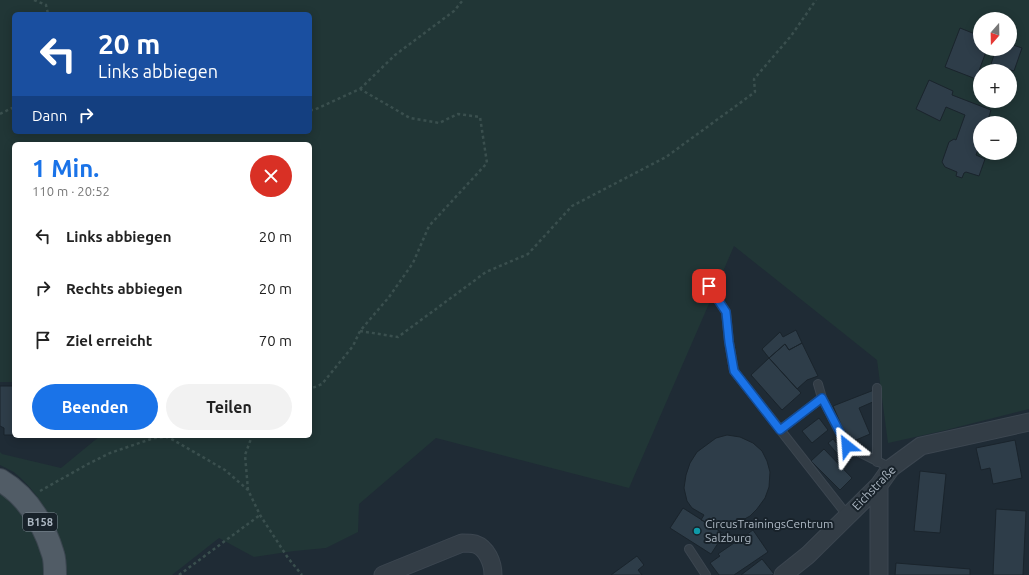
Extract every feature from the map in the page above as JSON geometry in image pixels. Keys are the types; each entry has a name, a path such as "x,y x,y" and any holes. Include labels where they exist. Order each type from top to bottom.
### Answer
{"main road":[{"name":"B158","path":"0,480 25,500 42,525 53,555 55,575"}],"street":[{"name":"Eichstraße","path":"783,575 808,555 879,484 884,465 920,446 1029,422"},
{"path":"879,484 879,575"},
{"path":"383,575 462,543 476,544 488,554 493,575"}],"lane":[{"path":"709,286 726,312 734,371 825,485 847,515"},
{"path":"818,384 822,398 847,446 884,465"},
{"path":"877,388 884,465"},
{"path":"780,430 822,398"},
{"path":"689,549 706,575"}],"path":[{"path":"34,0 46,5 48,12"},
{"path":"312,110 360,90 395,55 454,11 464,0"},
{"path":"360,331 398,337 486,272 528,254 572,206 666,157 755,92 754,79 791,36 816,0"},
{"path":"312,388 322,384 353,346 360,331 413,263 429,226 487,163 480,117 458,114 438,123 410,118 360,90"},
{"path":"0,114 12,108"},
{"path":"36,494 110,453 154,438"},
{"path":"170,438 225,470 248,490"},
{"path":"251,438 245,455 248,490 260,514 288,558 302,575"},
{"path":"179,575 260,514"}],"green space":[{"path":"0,0 1029,0 1029,409 888,443 877,360 734,246 629,488 436,438 359,504 358,532 326,548 254,557 219,538 172,575 67,575 65,561 57,533 44,507 26,484 10,470 0,465 0,452 2,454 61,468 98,438 312,438 312,142 12,142 12,382 0,382"},
{"path":"0,493 16,505 34,531 45,561 45,575 0,575"}],"building":[{"path":"960,28 973,33 973,56 984,56 982,64 973,64 973,78 945,67"},
{"path":"1017,46 1022,48 1016,64 991,64 994,56 1017,56"},
{"path":"929,80 953,91 952,95 973,103 973,108 986,108 991,110 989,116 973,116 973,160 985,160 979,176 966,172 962,178 956,176 957,172 945,167 942,162 949,142 954,139 956,140 965,115 946,107 940,121 916,109"},
{"path":"796,330 802,343 789,350 785,344 769,358 762,349 780,332 783,337"},
{"path":"802,343 818,376 807,380 797,389 769,358 785,344 789,350"},
{"path":"769,358 801,393 782,410 751,375"},
{"path":"0,386 12,386 12,435 4,435 4,428 0,426"},
{"path":"874,390 875,401 859,408 870,434 849,443 833,406"},
{"path":"819,418 828,430 812,443 802,431"},
{"path":"727,435 740,437 753,443 762,451 770,472 769,487 765,498 750,516 732,526 720,525 709,518 707,523 701,520 704,515 692,508 687,501 684,488 690,463 697,452 716,438"},
{"path":"833,439 850,460 846,464 828,443"},
{"path":"1015,440 1022,478 993,484 990,468 981,470 976,448"},
{"path":"824,449 852,478 840,490 811,461"},
{"path":"920,471 946,474 940,533 914,531"},
{"name":"CircusTrainingsCentrum Salzburg","path":"683,508 724,534 711,554 670,528"},
{"path":"996,509 1026,511 1023,575 993,575"},
{"path":"753,530 768,552 734,575 719,575 710,563 720,556 718,554"},
{"path":"637,556 644,565 638,570 642,575 611,575"},
{"path":"762,559 774,574 741,575"},
{"path":"896,563 970,569 970,575 895,575"}],"place":[{"name":"CircusTrainingsCentrum Salzburg","path":"697,531"}],"route":[{"path":"709,286 726,312 734,371 780,430 822,398 847,446"}]}
